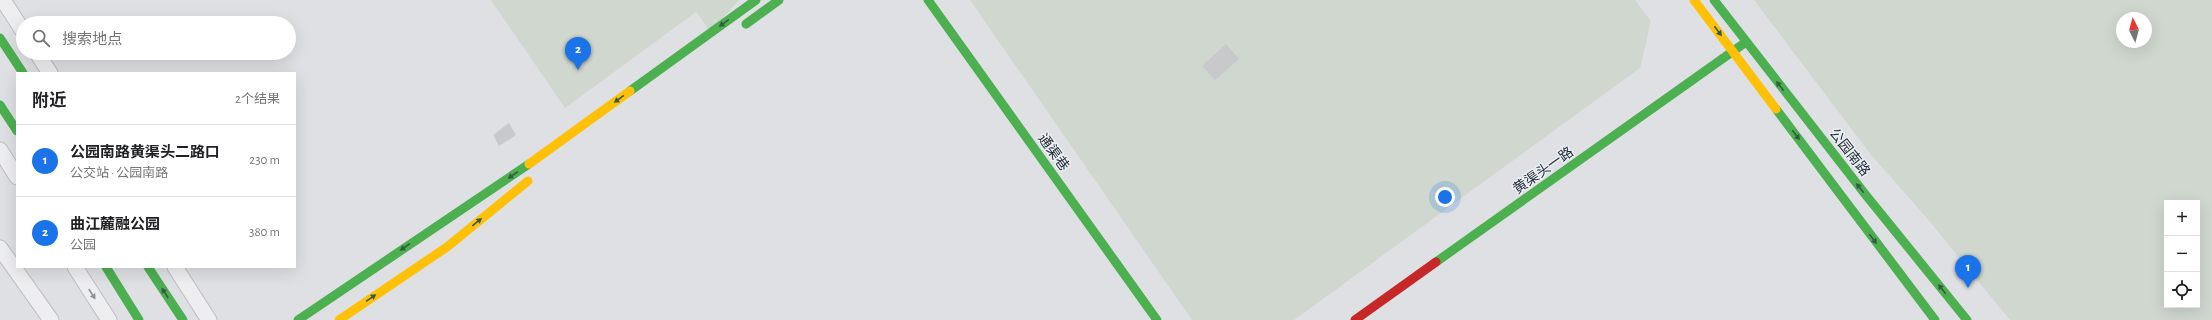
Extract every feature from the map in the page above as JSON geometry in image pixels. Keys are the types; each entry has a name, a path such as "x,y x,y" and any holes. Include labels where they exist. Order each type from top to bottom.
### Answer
{"street":[{"path":"3,0 16,20"},
{"path":"298,320 514,175 756,0"},
{"path":"741,27 779,0"},
{"name":"通渠巷","path":"928,0 1157,320"},
{"path":"1694,0 1935,320"},
{"name":"公园南路","path":"1714,0 1967,320"},
{"path":"0,38 22,72"},
{"name":"黄渠头一路","path":"1355,320 1746,42"},
{"path":"42,60 49,72"},
{"path":"0,105 16,129"},
{"path":"0,150 16,175"},
{"path":"339,320 447,247 538,173"},
{"path":"0,248 51,320"},
{"path":"76,268 109,320"},
{"path":"107,268 139,320"},
{"path":"149,268 183,320"},
{"path":"176,268 209,320"}],"shaded area":[{"path":"491,0 739,0 711,32 696,12 565,108"},
{"path":"970,0 1635,0 1651,21 1640,68 1294,320 1192,320"},
{"path":"1754,0 2212,0 2212,320 2010,320 1926,217 1872,156"}],"building":[{"path":"1226,44 1239,59 1215,80 1202,66"},
{"path":"509,123 516,135 499,146 493,135"}],"traffic: fast":[{"path":"630,91 756,0"},
{"path":"746,24 779,0"},
{"path":"928,0 1157,320"},
{"path":"1714,0 1865,194 1967,320"},
{"path":"0,38 22,72"},
{"path":"1436,262 1746,42"},
{"path":"0,105 16,129"},
{"path":"1776,109 1935,320"},
{"path":"298,320 529,164"},
{"path":"107,268 139,320"},
{"path":"149,268 183,320"}],"traffic: slow":[{"path":"1694,0 1776,109"},
{"path":"529,164 630,91"},
{"path":"339,320 447,247 528,181"}],"traffic: jam":[{"path":"1355,320 1436,262"}],"place":[{"name":"曲江麓融公园","path":"578,70"},
{"name":"公园南路黄渠头二路口","path":"1968,288"}]}
